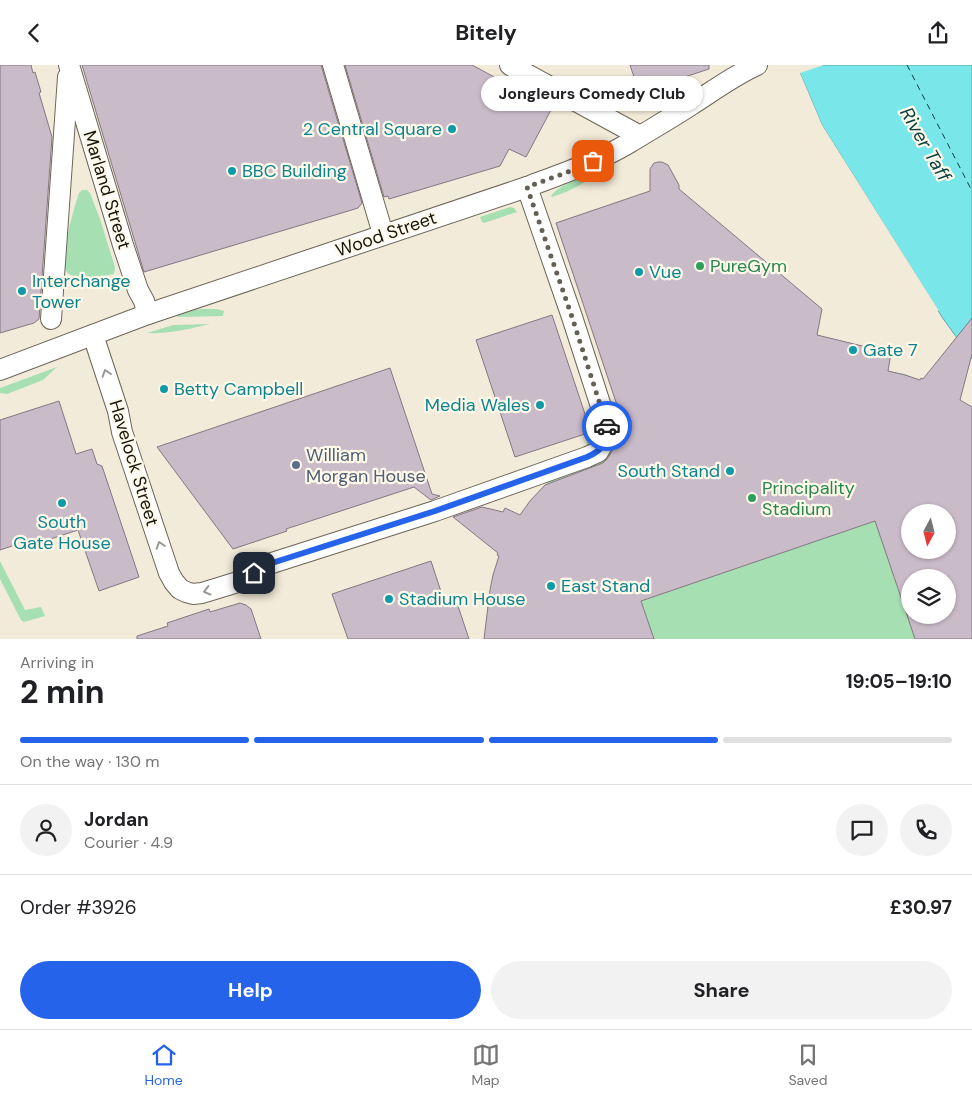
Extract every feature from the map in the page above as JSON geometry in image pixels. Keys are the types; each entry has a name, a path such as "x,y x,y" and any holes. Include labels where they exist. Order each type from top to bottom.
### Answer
{"street":[{"name":"Marland Street","path":"69,65 123,245 148,314"},
{"name":"Marland Street","path":"51,319 69,65"},
{"path":"333,65 383,234"},
{"path":"510,65 640,136"},
{"name":"Wood Street","path":"0,370 148,314 576,169 611,153 757,65"},
{"name":"Havelock Street","path":"93,335 118,411 122,432 164,560 174,582 180,589 193,594 241,581 272,563 435,511 598,452 606,438 607,425 527,187"}],"green space":[{"path":"603,170 566,192 551,196 555,191 567,184"},
{"path":"82,190 87,190 90,193 100,219 115,267 114,274 84,277 73,276 66,269 65,248 79,193"},
{"path":"510,207 514,208 517,212 484,223 482,222 480,217"},
{"path":"190,310 224,311 223,316 179,317 175,315"},
{"path":"210,324 171,332 147,333 173,325"},
{"path":"57,367 43,380 7,394 0,393 0,388"},
{"name":"Principality Stadium","path":"883,370 905,374 941,390 955,504 901,504 901,559 956,559 956,510 972,639 489,639 488,623 516,522 530,501 552,478 588,451 585,434 591,449 622,437"},
{"path":"0,561 25,610 41,607 45,616 24,622 21,620 0,579"}],"water":[{"name":"River Taff","path":"789,65 972,65 972,359 942,317 822,125 800,73"}],"pier":[{"path":"786,65 824,65 800,73 822,125 939,311 935,310 820,127 799,76 796,76"}],"building":[{"path":"0,65 31,65 41,92 39,93 52,137 39,319 34,323 0,333"},
{"name":"BBC Building","path":"82,65 321,65 362,203 355,209 144,272"},
{"name":"2 Central Square","path":"345,65 472,65 552,108 526,157 509,149 500,166 389,199 388,196 384,197"},
{"path":"630,65 709,65 709,69 639,92"},
{"name":"Principality Stadium","path":"658,162 668,165 679,185 679,189 822,309 817,335 891,353 888,371 920,380 921,378 923,379 972,318 972,354 960,400 972,407 972,639 915,639 910,624 956,624 956,569 901,569 901,598 875,521 641,601 654,639 484,639 490,590 499,556 497,555 498,553 453,517 482,507 503,512 505,508 520,515 545,485 603,463 608,458 618,438 627,435 556,223 650,191 650,169 654,163"},
{"name":"Media Wales","path":"552,315 591,432 515,457 476,340"},
{"name":"William Morgan House","path":"390,368 432,494 440,496 431,500 414,487 286,529 287,531 233,549 157,447"},
{"name":"South Gate House","path":"59,401 76,454 92,449 97,464 102,466 139,577 99,591 78,530 29,546 24,542 0,550 0,420"},
{"name":"Stadium House","path":"431,561 446,607 457,603 469,639 348,639 332,594"},
{"path":"240,603 251,609 261,639 137,639 137,636 168,626 167,623 209,609 210,612"}],"ferry route":[{"path":"907,65 972,191"}],"way so far":[{"path":"593,161 527,187 607,426"}],"place":[{"name":"2 Central Square","path":"452,129"},
{"name":"Jongleurs Comedy Club","path":"593,161"},
{"name":"BBC Building","path":"232,171"},
{"name":"PureGym","path":"700,266"},
{"name":"Vue","path":"639,272"},
{"name":"Interchange Tower","path":"22,291"},
{"name":"Gate 7","path":"853,350"},
{"name":"Betty Campbell","path":"164,389"},
{"name":"Media Wales","path":"540,405"},
{"name":"William Morgan House","path":"296,465"},
{"name":"South Stand","path":"730,471"},
{"name":"Principality Stadium","path":"752,498"},
{"name":"South Gate House","path":"62,503"},
{"name":"East Stand","path":"551,586"},
{"name":"Stadium House","path":"389,599"}],"route":[{"path":"254,573 272,563 435,511 587,457 598,452 606,438 607,426"}]}
